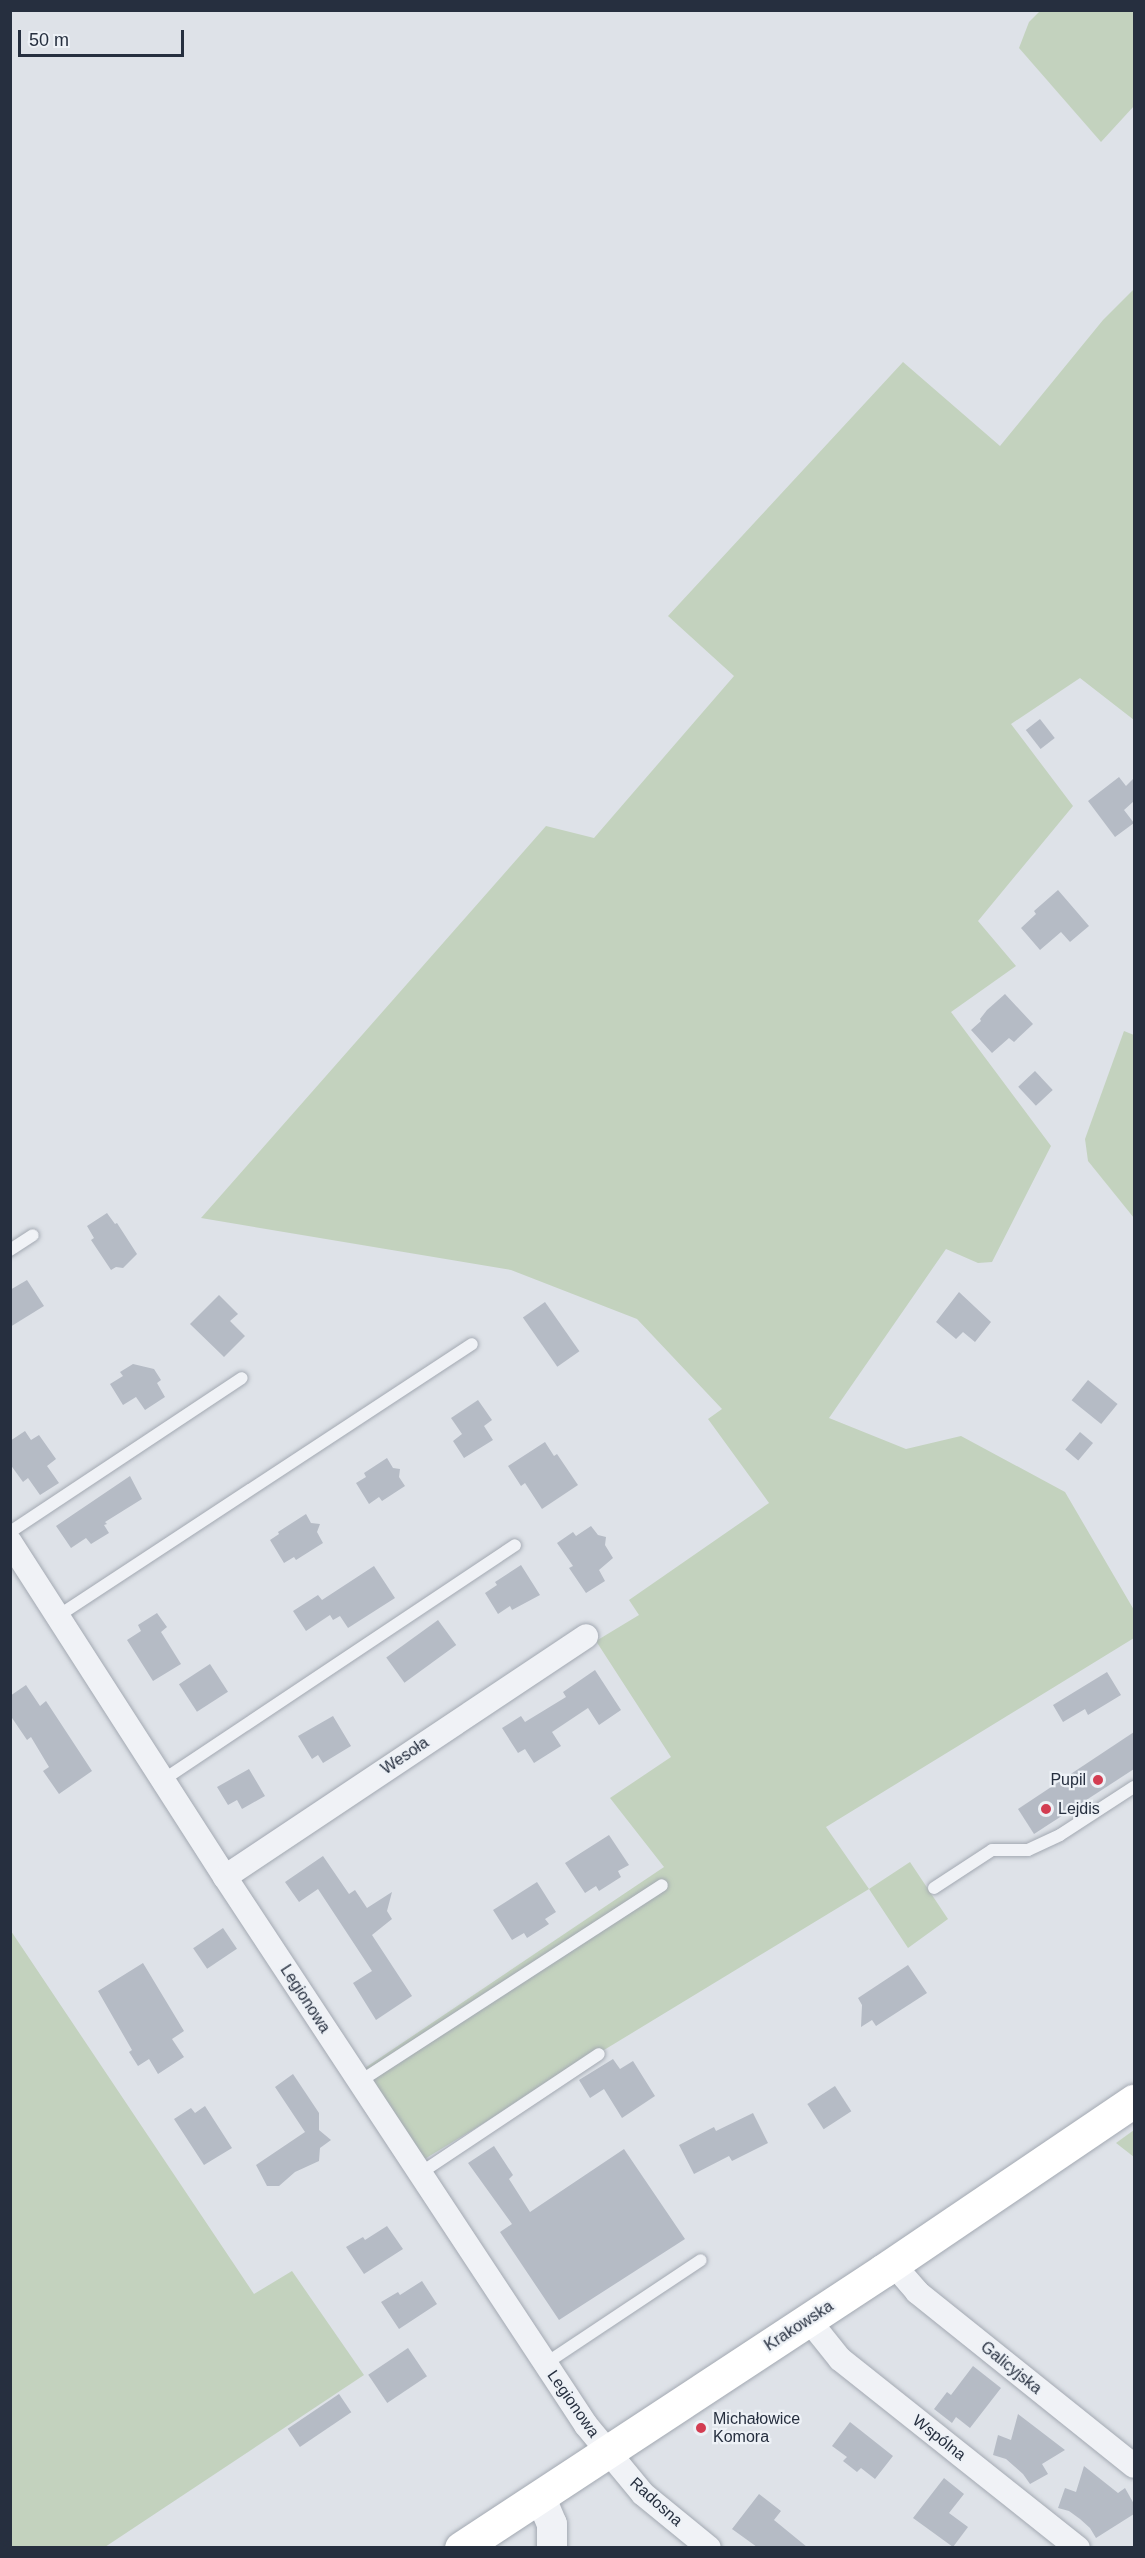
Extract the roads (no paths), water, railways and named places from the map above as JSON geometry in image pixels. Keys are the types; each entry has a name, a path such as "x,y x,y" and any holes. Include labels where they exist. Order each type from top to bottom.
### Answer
{"main road":[{"name":"Krakowska","path":"461,2547 893,2264 1134,2101"}],"street":[{"name":"Legionowa","path":"10,1542 419,2174 545,2364 607,2451"},
{"name":"Wesoła","path":"225,1877 586,1636"},
{"name":"Galicyjska","path":"893,2264 917,2292 1134,2466"},
{"name":"Wspólna","path":"808,2319 840,2359 1078,2547"},
{"name":"Radosna","path":"607,2451 643,2494 709,2547"},
{"path":"540,2496 552,2524 552,2547"}],"lane":[{"path":"10,1251 33,1235"},
{"path":"58,1616 472,1344"},
{"path":"10,1532 242,1378"},
{"path":"163,1780 515,1545"},
{"path":"934,1888 992,1850 1028,1850 1060,1835 1134,1787"},
{"path":"359,2082 662,1885"},
{"path":"419,2174 599,2054"},
{"path":"545,2364 701,2260"}],"place":[{"name":"Pupil","path":"1098,1780"},
{"name":"Lejdis","path":"1046,1809"},
{"name":"Michałowice Komora","path":"701,2428"}]}
